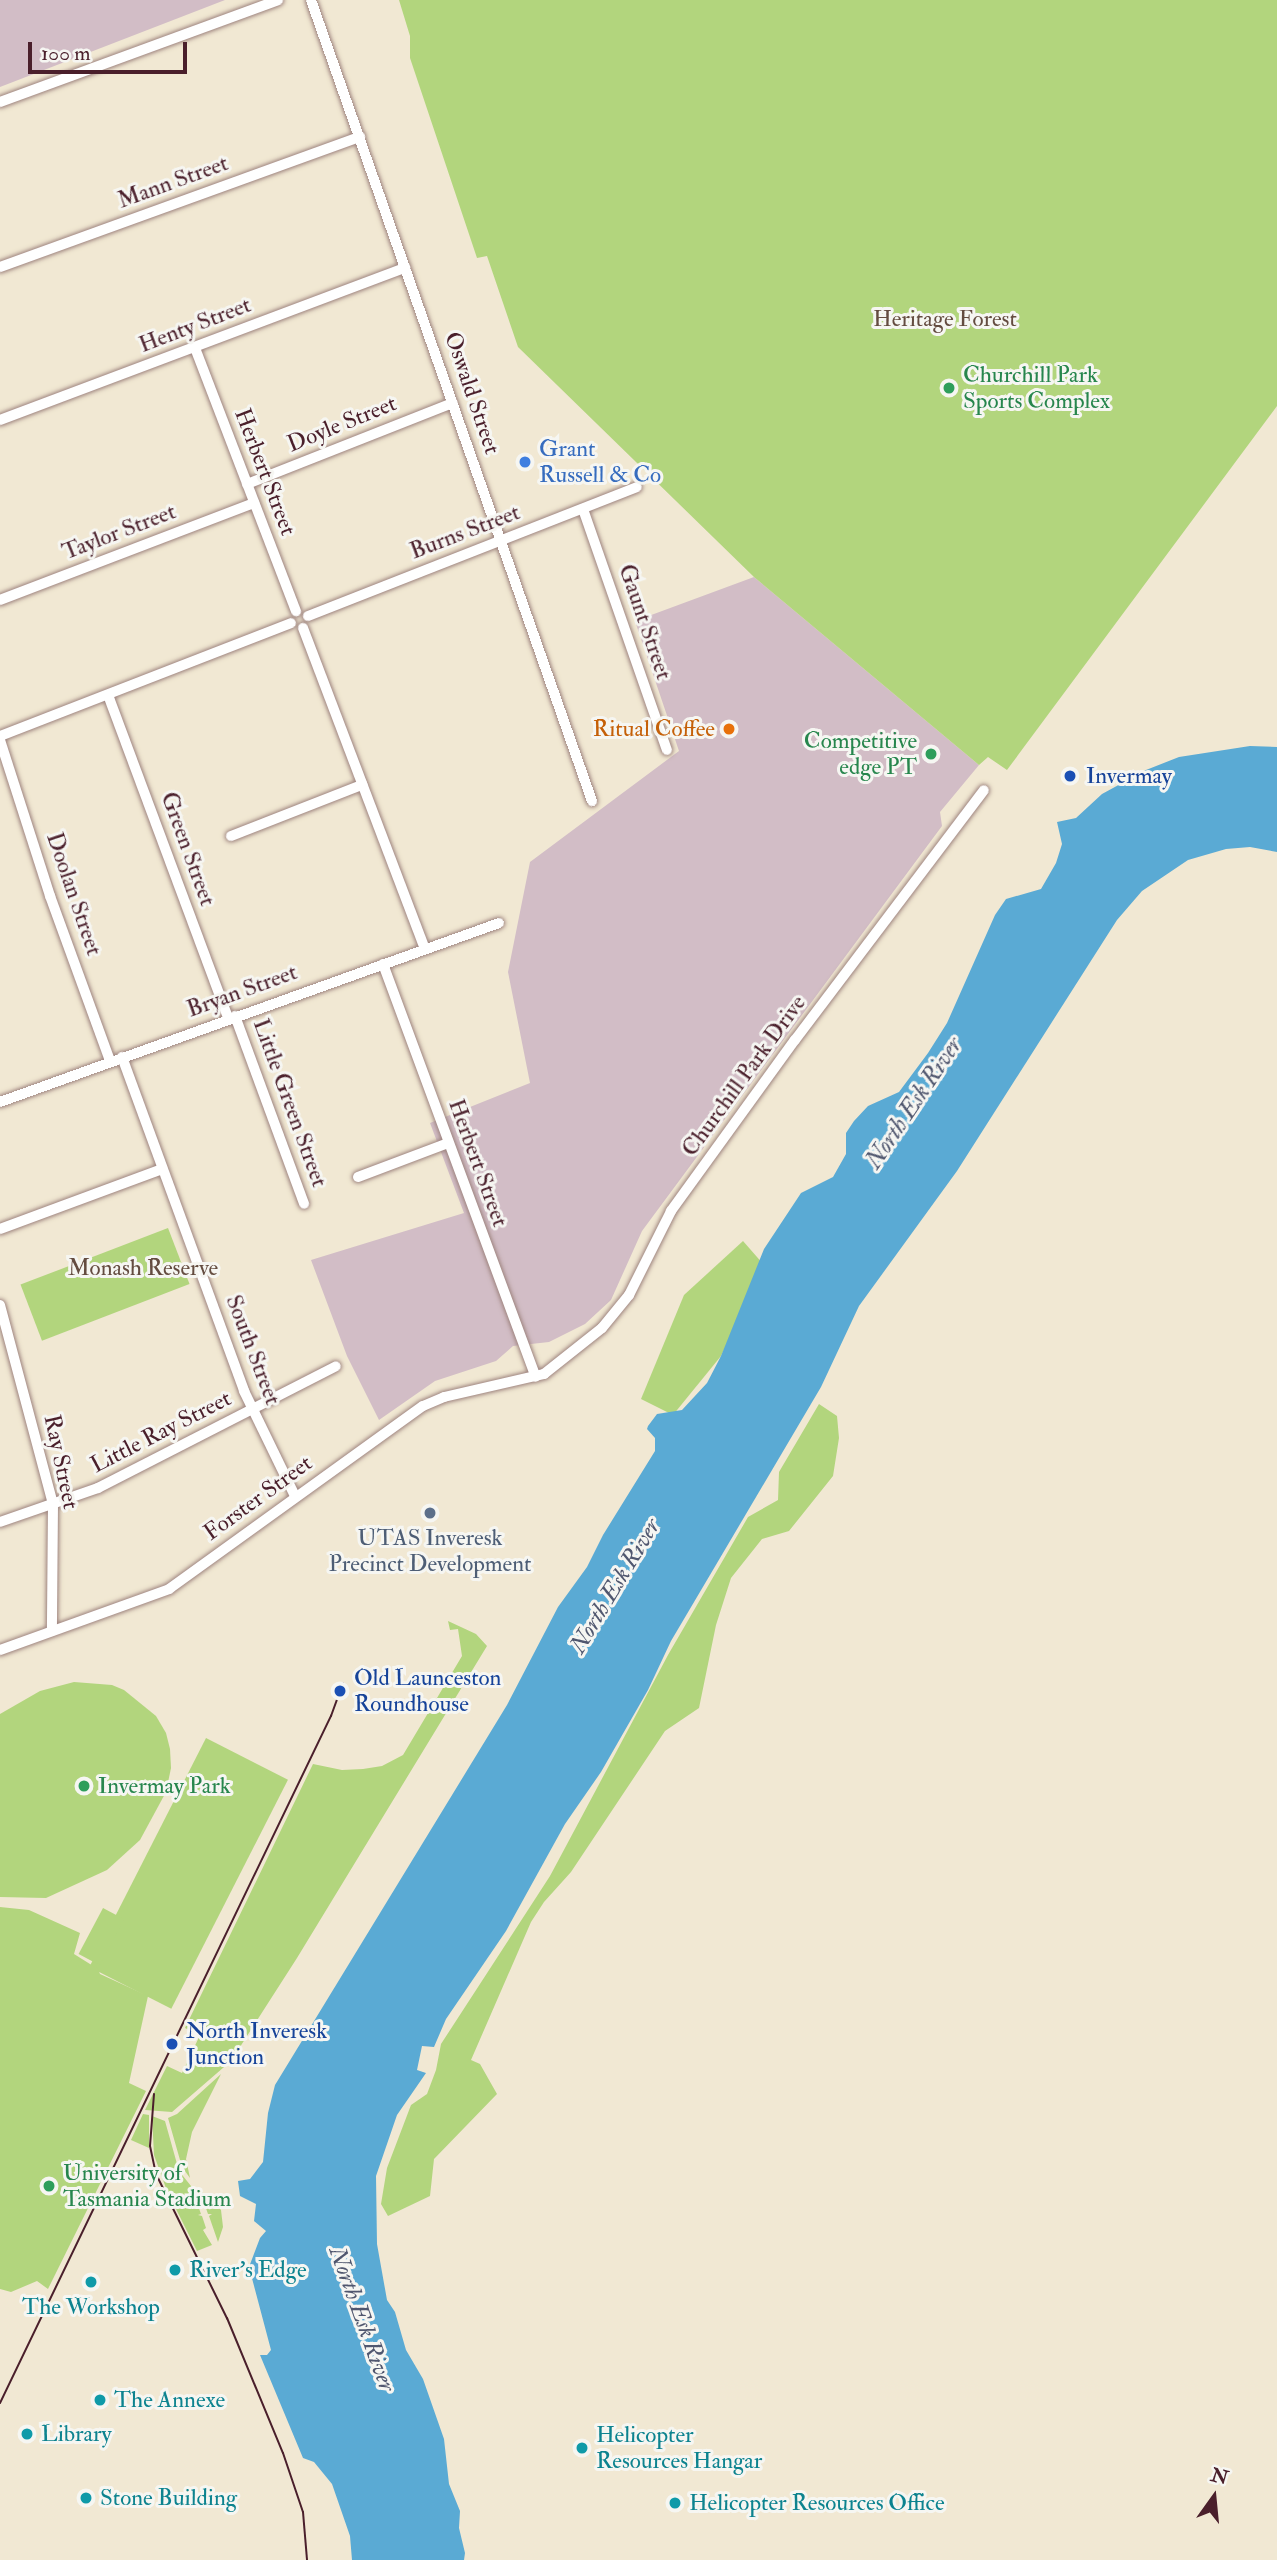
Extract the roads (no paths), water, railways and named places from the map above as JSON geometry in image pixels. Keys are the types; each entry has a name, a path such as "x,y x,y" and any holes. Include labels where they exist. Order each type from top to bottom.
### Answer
{"street":[{"path":"0,102 278,0"},
{"name":"Oswald Street","path":"312,0 592,801"},
{"name":"Mann Street","path":"0,267 360,137"},
{"name":"Henty Street","path":"0,420 405,268"},
{"name":"Herbert Street","path":"195,348 296,611"},
{"name":"Doyle Street","path":"247,484 453,403"},
{"name":"Burns Street","path":"308,616 637,487"},
{"name":"Taylor Street","path":"0,600 254,503"},
{"name":"Gaunt Street","path":"583,509 667,750"},
{"path":"291,623 290,617 301,610 308,616 307,624 303,628"},
{"path":"0,738 291,623 303,628 425,949"},
{"name":"Green Street","path":"108,695 232,1017"},
{"name":"Doolan Street","path":"0,738 50,896 110,1061"},
{"path":"231,836 362,785"},
{"name":"Churchill Park Drive","path":"536,1377 558,1366 603,1328 621,1307 637,1281 665,1219 795,1040 984,790"},
{"name":"Bryan Street","path":"0,1102 499,923"},
{"name":"Herbert Street","path":"383,964 536,1377"},
{"name":"Little Green Street","path":"232,1017 304,1204"},
{"name":"South Street","path":"122,1057 252,1410 295,1496"},
{"path":"358,1177 448,1143"},
{"path":"0,1229 162,1169"},
{"name":"Ray Street","path":"0,1305 53,1504 52,1631"},
{"name":"Little Ray Street","path":"0,1522 98,1488 336,1366"},
{"name":"Forster Street","path":"0,1650 169,1589 423,1406 459,1393 536,1377"}],"water":[{"name":"North Esk River","path":"1250,746 1277,747 1277,852 1250,847 1226,849 1188,860 1142,891 1117,920 957,1171 859,1306 821,1387 671,1641 648,1690 601,1772 565,1824 506,1931 446,2019 434,2047 422,2046 417,2070 426,2073 397,2115 376,2176 377,2244 387,2300 395,2312 406,2350 423,2379 444,2439 449,2484 460,2511 459,2528 465,2553 464,2560 352,2560 350,2536 332,2484 314,2462 303,2458 260,2355 267,2355 271,2350 249,2267 260,2238 266,2231 254,2221 256,2204 240,2196 238,2181 250,2179 263,2162 268,2113 275,2085 507,1705 558,1607 587,1567 603,1535 655,1451 655,1438 647,1429 648,1426 657,1414 682,1410 707,1383 721,1356 764,1249 801,1193 833,1177 846,1154 846,1133 854,1121 868,1106 899,1092 928,1053 947,1023 995,915 1006,899 1041,889 1056,863 1062,844 1057,822 1076,818 1102,794 1146,770 1179,757"}],"tram line":[{"path":"0,2403 331,1716 343,1683"},
{"path":"154,2094 150,2146 156,2174 227,2318 283,2453 303,2512 307,2560"}],"place":[{"name":"Churchill Park Sports Complex","path":"949,388"},
{"name":"Grant Russell & Co","path":"525,462"},
{"name":"Ritual Coffee","path":"729,729"},
{"name":"Competitive edge PT","path":"931,754"},
{"name":"Invermay","path":"1070,776"},
{"name":"UTAS Inveresk Precinct Development","path":"430,1513"},
{"name":"Old Launceston Roundhouse","path":"340,1691"},
{"name":"Invermay Park","path":"84,1786"},
{"name":"North Inveresk Junction","path":"172,2044"},
{"name":"University of Tasmania Stadium","path":"49,2186"},
{"name":"River's Edge","path":"175,2270"},
{"name":"The Workshop","path":"91,2282"},
{"name":"The Annexe","path":"100,2400"},
{"name":"Library","path":"27,2434"},
{"name":"Helicopter Resources Hangar","path":"582,2448"},
{"name":"Stone Building","path":"86,2498"},
{"name":"Helicopter Resources Office","path":"675,2503"}],"park label":[{"name":"Heritage Forest","path":"945,319"},
{"name":"Monash Reserve","path":"143,1268"}]}
